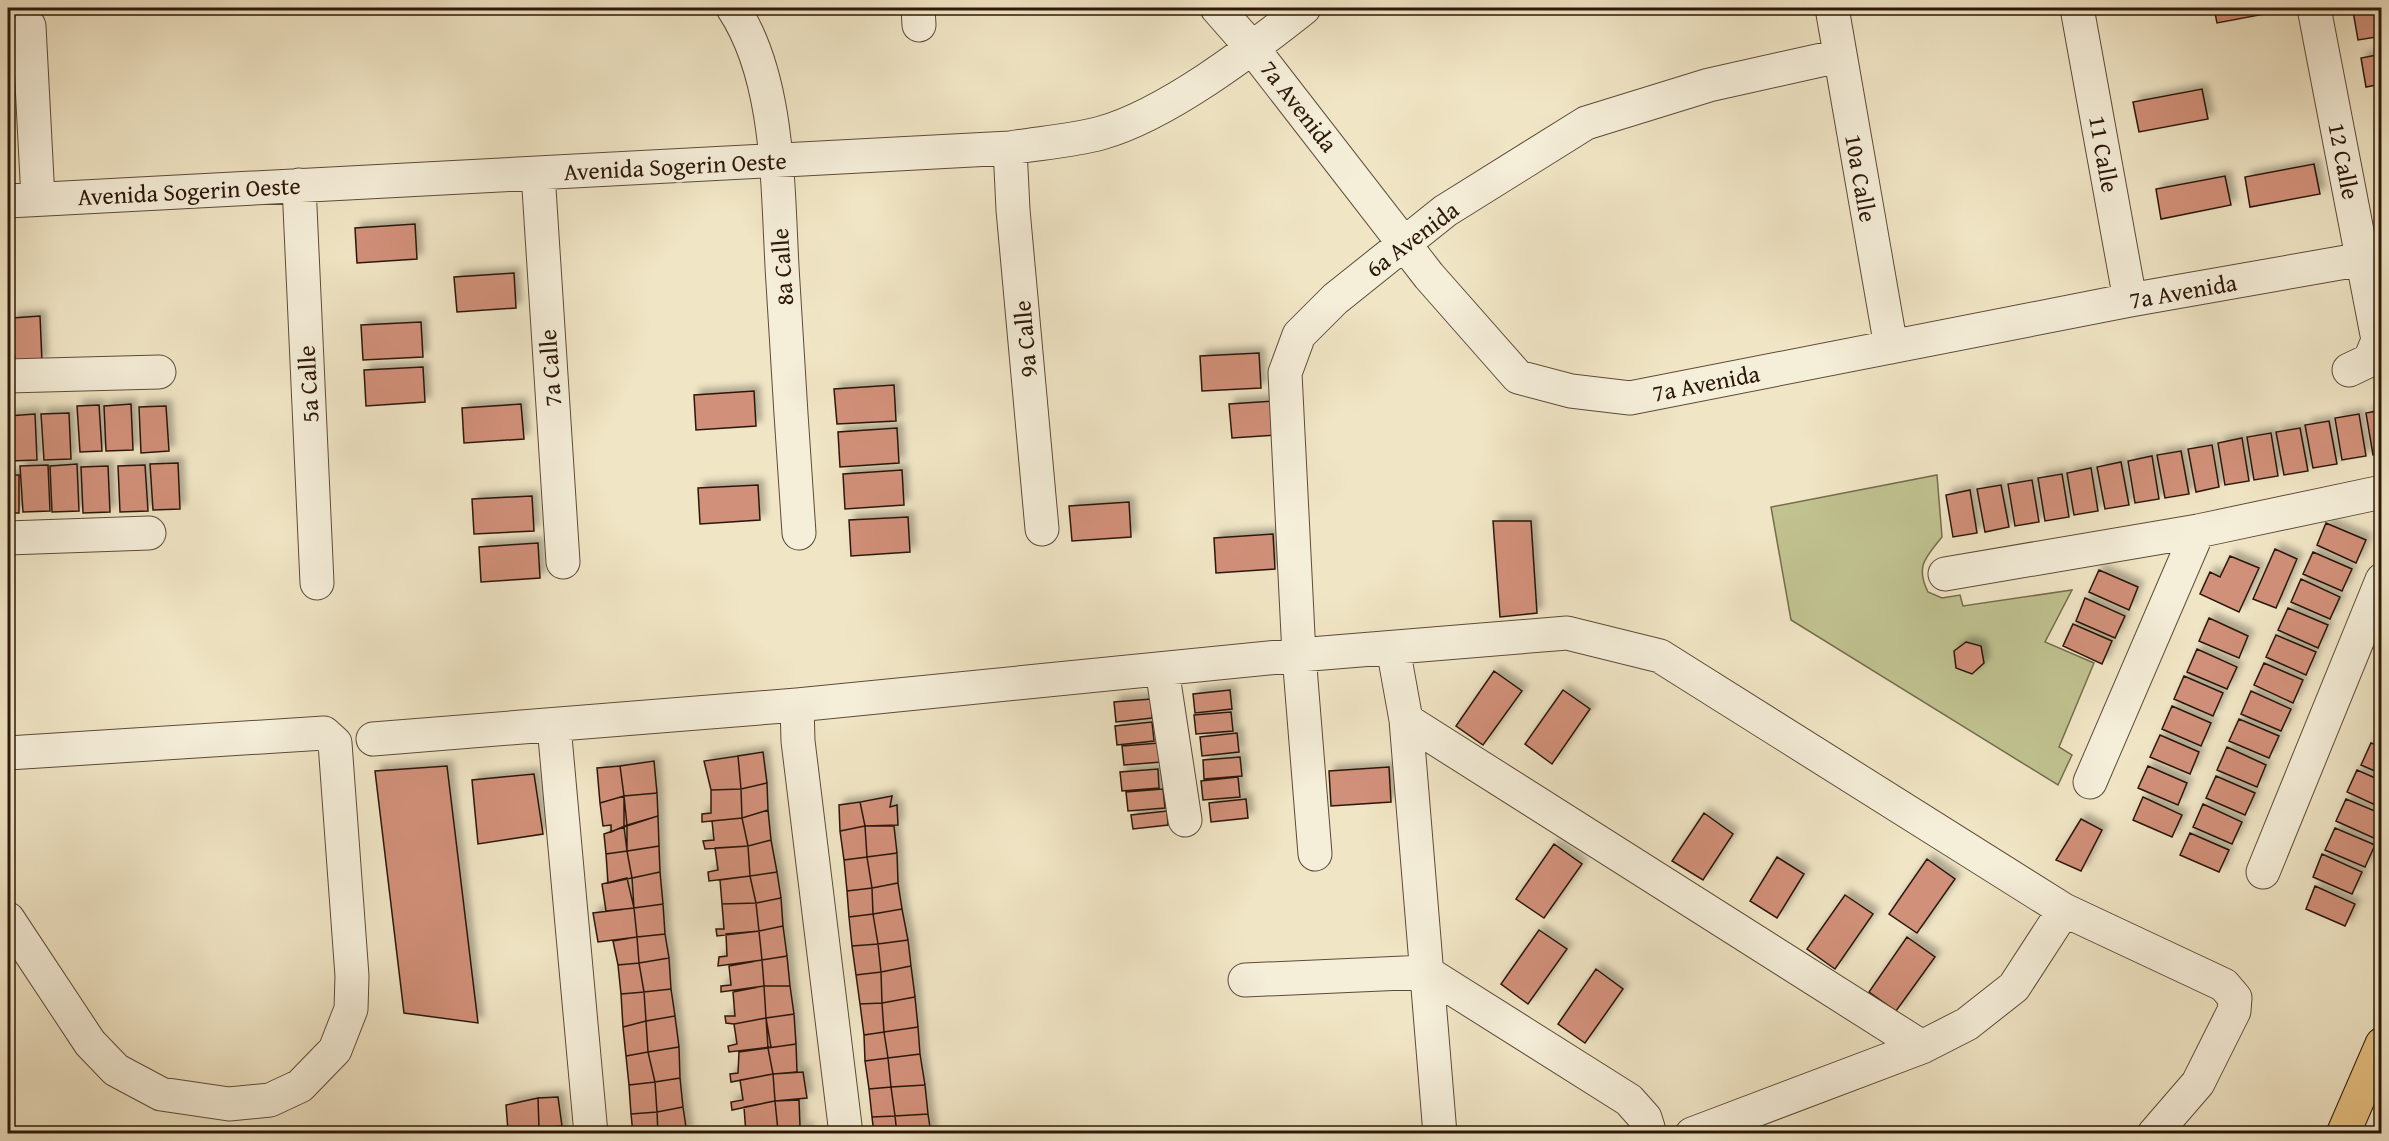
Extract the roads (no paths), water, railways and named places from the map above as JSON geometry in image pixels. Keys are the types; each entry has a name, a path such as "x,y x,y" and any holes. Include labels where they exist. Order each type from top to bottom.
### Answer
{"highway":[{"path":"2327,1134 2349,1094 2380,1048"},
{"path":"2343,1134 2380,1048"}],"street":[{"name":"8a Calle","path":"733,8 745,25 766,88 775,161 799,533"},
{"name":"7a Avenida","path":"1216,8 1253,49 1429,276 1518,377 1571,391 1630,398 2130,300 2363,259"},
{"name":"Avenida Sogerin Oeste","path":"23,200 1010,148 1102,133 1159,108 1253,49 1304,8"},
{"name":"10a Calle","path":"1832,8 1891,347"},
{"name":"11 Calle","path":"2077,8 2130,300"},
{"name":"12 Calle","path":"2314,8 2379,340 2370,360 2349,370"},
{"path":"23,200 28,26"},
{"name":"6a Avenida","path":"1315,854 1299,655 1285,374 1299,335 1335,299 1445,211 1586,123 1709,85 1839,56"},
{"name":"9a Calle","path":"1010,148 1013,210 1042,529"},
{"name":"7a Calle","path":"538,173 563,562"},
{"name":"5a Calle","path":"299,185 317,583"},
{"path":"8,376 159,372"},
{"path":"1945,574 2198,531 2382,492"},
{"path":"2090,782 2198,531"},
{"path":"8,538 149,532"},
{"path":"2262,872 2382,580"},
{"path":"373,739 796,705 1299,655 1567,633 1660,656 2064,910 2224,985 2235,998 2234,1011 2198,1083 2154,1134"},
{"path":"1393,648 1406,720 1440,1134"},
{"path":"1162,669 1185,820"},
{"path":"796,705 798,741 846,1134"},
{"path":"1406,720 1922,1047"},
{"path":"554,726 591,1134"},
{"path":"8,753 324,733 335,743 352,976 351,1009 335,1050 300,1086 270,1100 229,1104 161,1094 116,1070 90,1043 8,919"},
{"path":"1692,1134 1922,1047 1967,1024 2013,987 2064,910"},
{"path":"1245,980 1426,972 1629,1100 1645,1118 1650,1134"}]}
